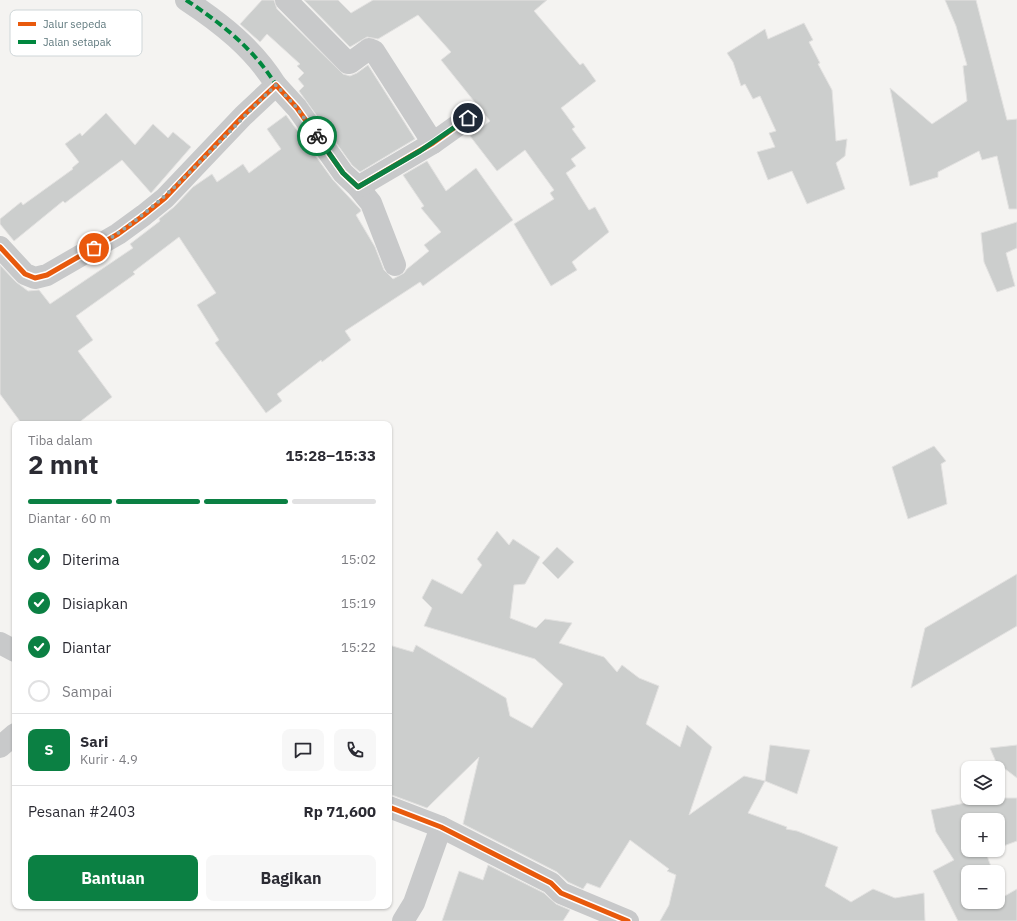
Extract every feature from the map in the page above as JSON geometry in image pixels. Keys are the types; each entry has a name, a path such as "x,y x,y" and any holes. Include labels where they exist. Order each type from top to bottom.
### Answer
{"street":[{"path":"186,0 209,15 233,35 259,61 276,85 297,108 343,173 358,187 371,203 396,265"},
{"path":"286,0 348,63 369,49 374,51 433,143"},
{"path":"0,246 24,274 35,278 47,275 118,234 164,198 243,116 276,85"},
{"path":"358,187 433,143 468,118"},
{"path":"0,643 12,649"},
{"path":"0,747 12,737"},
{"path":"392,808 441,827 551,883 561,893 628,921"},
{"path":"403,921 414,903 441,827"}],"building":[{"path":"262,0 274,0 277,9 343,74 350,76 368,65 415,139 360,172 352,165 299,91 304,86 298,79 304,73 297,66 300,64 267,34 260,42 240,24"},
{"path":"304,0 338,0 351,13 373,0 547,0 534,11 580,65 583,63 596,81 561,108 575,127 572,129 586,148 571,159 576,166 566,173 589,210 595,207 609,232 572,262 577,270 551,286 514,224 554,199 550,193 554,190 525,150 497,171 470,136 490,121 441,60 451,52 418,15 378,39 367,37 350,47"},
{"path":"945,0 976,0 1007,120 1017,119 1017,209 1009,209 997,156 982,160 979,151 938,172 938,177 910,186 890,88 932,124 967,101 963,66 967,65 956,26"},
{"path":"804,23 813,40 809,42 820,63 818,64 832,90 836,141 847,139 845,156 836,163 845,189 807,204 792,171 768,180 757,152 775,147 769,133 776,131 760,96 753,99 745,84 741,86 733,62 727,53 765,29 768,39"},
{"path":"106,113 135,145 153,124 168,138 173,132 191,147 151,193 122,160 65,203 63,201 14,241 0,224 0,219 21,202 23,205 73,169 72,168 79,162 65,144 80,133 82,136"},
{"path":"286,115 333,180 360,209 361,211 356,215 375,247 384,270 393,279 404,273 429,251 424,245 441,232 421,208 424,206 403,175 427,161 446,191 476,168 513,220 423,286 420,282 345,331 351,340 322,362 321,360 277,394 282,401 266,413 215,343 219,340 197,305 216,293 179,237 133,272 135,274 76,316 93,340 78,351 112,397 81,421 20,421 0,394 0,265 16,282 28,291 39,290 50,304 133,248 130,244 160,221 159,219 174,207 193,187 212,174 217,182 243,164 249,173 281,149 267,129"},
{"path":"1017,222 1017,248 1006,253 1015,286 997,292 984,262 981,233"},
{"path":"934,446 946,461 941,464 947,504 908,519 892,467"},
{"path":"497,531 509,545 513,539 540,557 525,584 514,585 510,618 536,628 545,619 572,623 559,643 604,657 617,672 622,665 639,678 659,686 646,724 680,747 687,725 712,747 689,815 744,776 765,781 748,813 787,827 786,829 797,831 838,847 825,886 851,902 873,889 895,898 924,893 925,921 660,921 669,905 676,875 667,871 669,869 630,840 600,888 587,883 583,889 568,882 557,872 463,824 479,757 427,808 392,795 392,646 413,652 416,645 506,698 510,716 532,728 563,684 535,659 424,626 432,608 422,598 432,579 462,594 482,565 477,559"},
{"path":"557,547 574,562 558,579 542,563"},
{"path":"1017,574 1017,626 911,688 925,628"},
{"path":"770,745 810,750 797,794 765,781"},
{"path":"1017,745 1017,778 1005,769 1005,761 996,761 990,748"},
{"path":"1005,798 1017,798 1017,841 1005,845 1005,813 961,813 961,857 987,857 990,865 961,865 961,909 1005,909 1005,896 1017,889 1017,921 958,921 933,871 954,860 936,832 931,810 961,804 1005,805"},
{"path":"488,865 544,893 556,904 570,910 563,921 442,921 459,871 483,880"}],"marked path":[{"path":"186,0 212,18 247,48 258,60 276,85"}],"cycle path":[{"path":"0,247 25,274 35,278 47,275 118,234 165,198 243,116 276,85 297,108 343,173 358,187 433,143 468,118"},
{"path":"392,808 441,827 551,883 561,893 628,921"}],"way so far":[{"path":"94,248 144,216 164,198 243,116 276,85 297,108 317,136"}],"route":[{"path":"317,136 343,173 358,187 408,159 468,118"}]}
